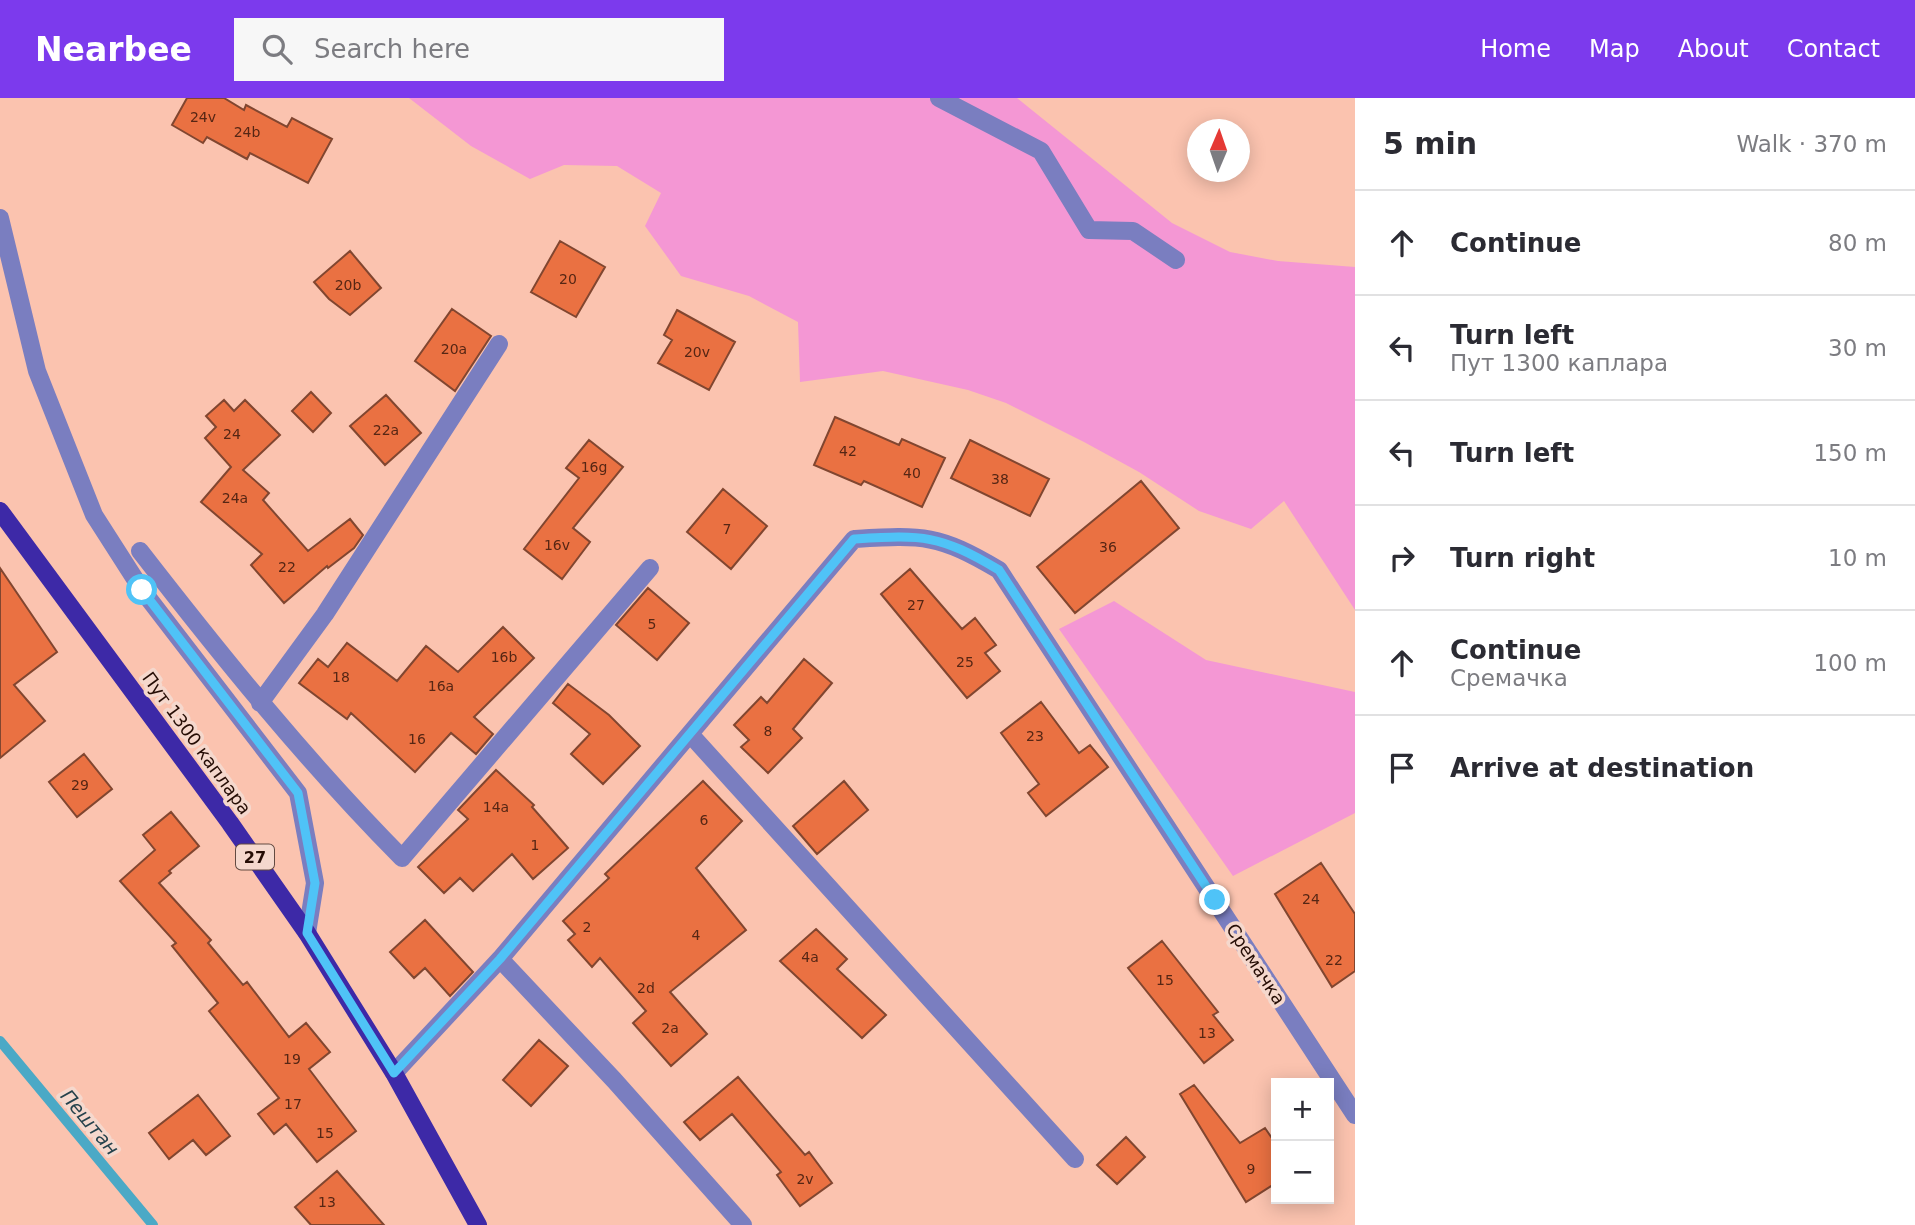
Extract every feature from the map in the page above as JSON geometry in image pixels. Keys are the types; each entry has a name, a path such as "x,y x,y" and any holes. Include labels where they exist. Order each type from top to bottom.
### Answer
{"main road":[{"name":"Пут 1300 каплара","path":"0,511 230,823 307,933 394,1073 478,1225"}],"street":[{"path":"939,98 1041,151 1089,230 1133,231 1176,260"},
{"path":"0,218 37,371 94,515 142,590 298,793 315,883 307,933"},
{"path":"260,703 325,614 499,344"},
{"name":"Сремачка","path":"394,1073 500,959 854,539 919,536 959,546 999,570 1355,1115"},
{"path":"140,551 260,703 325,780 402,858 650,568"},
{"path":"690,734 1075,1160"},
{"path":"298,793 325,780"},
{"path":"500,959 614,1080 743,1225"}],"shaded area":[{"path":"409,98 1017,98 1172,223 1230,252 1278,261 1355,267 1355,610 1284,501 1251,529 1199,511 1139,472 1084,442 1006,403 968,390 883,371 800,382 798,322 749,296 681,276 645,226 661,193 617,166 564,165 530,179 471,146"},
{"path":"1114,601 1206,660 1355,692 1355,813 1233,876 1059,629"}],"building":[{"path":"187,98 224,98 244,110 246,105 287,127 292,118 332,139 308,183 250,153 247,159 207,137 203,143 172,125"},
{"path":"560,241 605,267 576,317 531,292"},
{"path":"350,251 381,288 350,315 329,299 314,282"},
{"path":"452,309 491,336 455,391 415,361"},
{"path":"677,310 735,342 709,390 658,363 672,340 664,335"},
{"path":"311,392 331,413 313,432 292,411"},
{"path":"386,395 421,433 385,465 350,426"},
{"path":"224,400 234,411 245,400 280,435 243,470 269,493 263,500 308,551 350,519 363,535 354,548 328,568 327,566 284,603 251,565 262,554 201,502 231,467 205,438 216,427 206,416"},
{"path":"835,417 899,445 902,439 945,458 922,507 864,481 861,485 814,465"},
{"path":"589,440 623,467 573,528 590,542 562,579 524,549 579,478 566,468"},
{"path":"970,440 1049,479 1030,516 951,478"},
{"path":"1141,481 1179,528 1075,613 1037,567"},
{"path":"723,489 767,526 731,569 687,532"},
{"path":"0,568 57,652 14,685 45,721 0,758"},
{"path":"910,569 962,629 975,618 996,645 985,653 1000,671 967,698 881,594"},
{"path":"648,588 689,623 657,660 616,625"},
{"path":"503,627 534,658 474,717 493,734 476,754 451,733 415,772 351,713 347,719 299,683 318,659 328,667 347,643 397,681 426,646 458,672"},
{"path":"804,659 832,683 793,729 802,738 768,773 741,747 749,740 734,725 761,697 767,703"},
{"path":"568,684 609,715 640,746 603,784 571,754 590,734 553,703"},
{"path":"1041,702 1079,753 1090,745 1108,767 1046,816 1028,793 1039,784 1001,733"},
{"path":"84,754 112,789 77,817 49,782"},
{"path":"496,770 534,805 532,807 568,848 533,879 512,854 473,891 460,878 444,893 418,867 468,819 458,810"},
{"path":"703,781 742,821 696,868 746,930 670,992 707,1034 671,1066 633,1023 646,1011 600,958 592,967 568,940 575,934 563,921 609,878 605,874"},
{"path":"844,781 868,810 817,854 793,826"},
{"path":"171,812 199,846 159,883 211,940 208,943 243,985 247,982 289,1037 306,1023 330,1052 309,1069 356,1131 317,1162 286,1124 274,1134 258,1114 279,1098 209,1011 218,1003 172,946 176,943 120,881 155,850 143,835"},
{"path":"1321,863 1355,914 1355,971 1332,987 1275,894"},
{"path":"425,920 473,972 450,996 425,968 414,978 390,952"},
{"path":"816,929 847,959 837,969 886,1015 862,1038 780,961"},
{"path":"1162,941 1218,1012 1213,1015 1233,1040 1204,1063 1128,968"},
{"path":"539,1040 568,1066 531,1106 503,1080"},
{"path":"738,1077 805,1155 809,1152 832,1183 800,1206 777,1175 781,1172 732,1114 700,1140 684,1122"},
{"path":"1194,1085 1240,1143 1265,1128 1271,1137 1271,1186 1246,1202 1180,1094"},
{"path":"198,1095 230,1136 206,1155 193,1140 169,1159 149,1133"},
{"path":"1126,1137 1145,1157 1117,1184 1097,1165"},
{"path":"337,1171 384,1225 311,1225 295,1207"}],"waterway":[{"name":"Пештан","path":"0,1041 153,1225"}],"route":[{"path":"142,590 298,793 315,883 307,933 394,1073 500,959 854,539 919,536 959,546 999,570 1215,900"}]}
